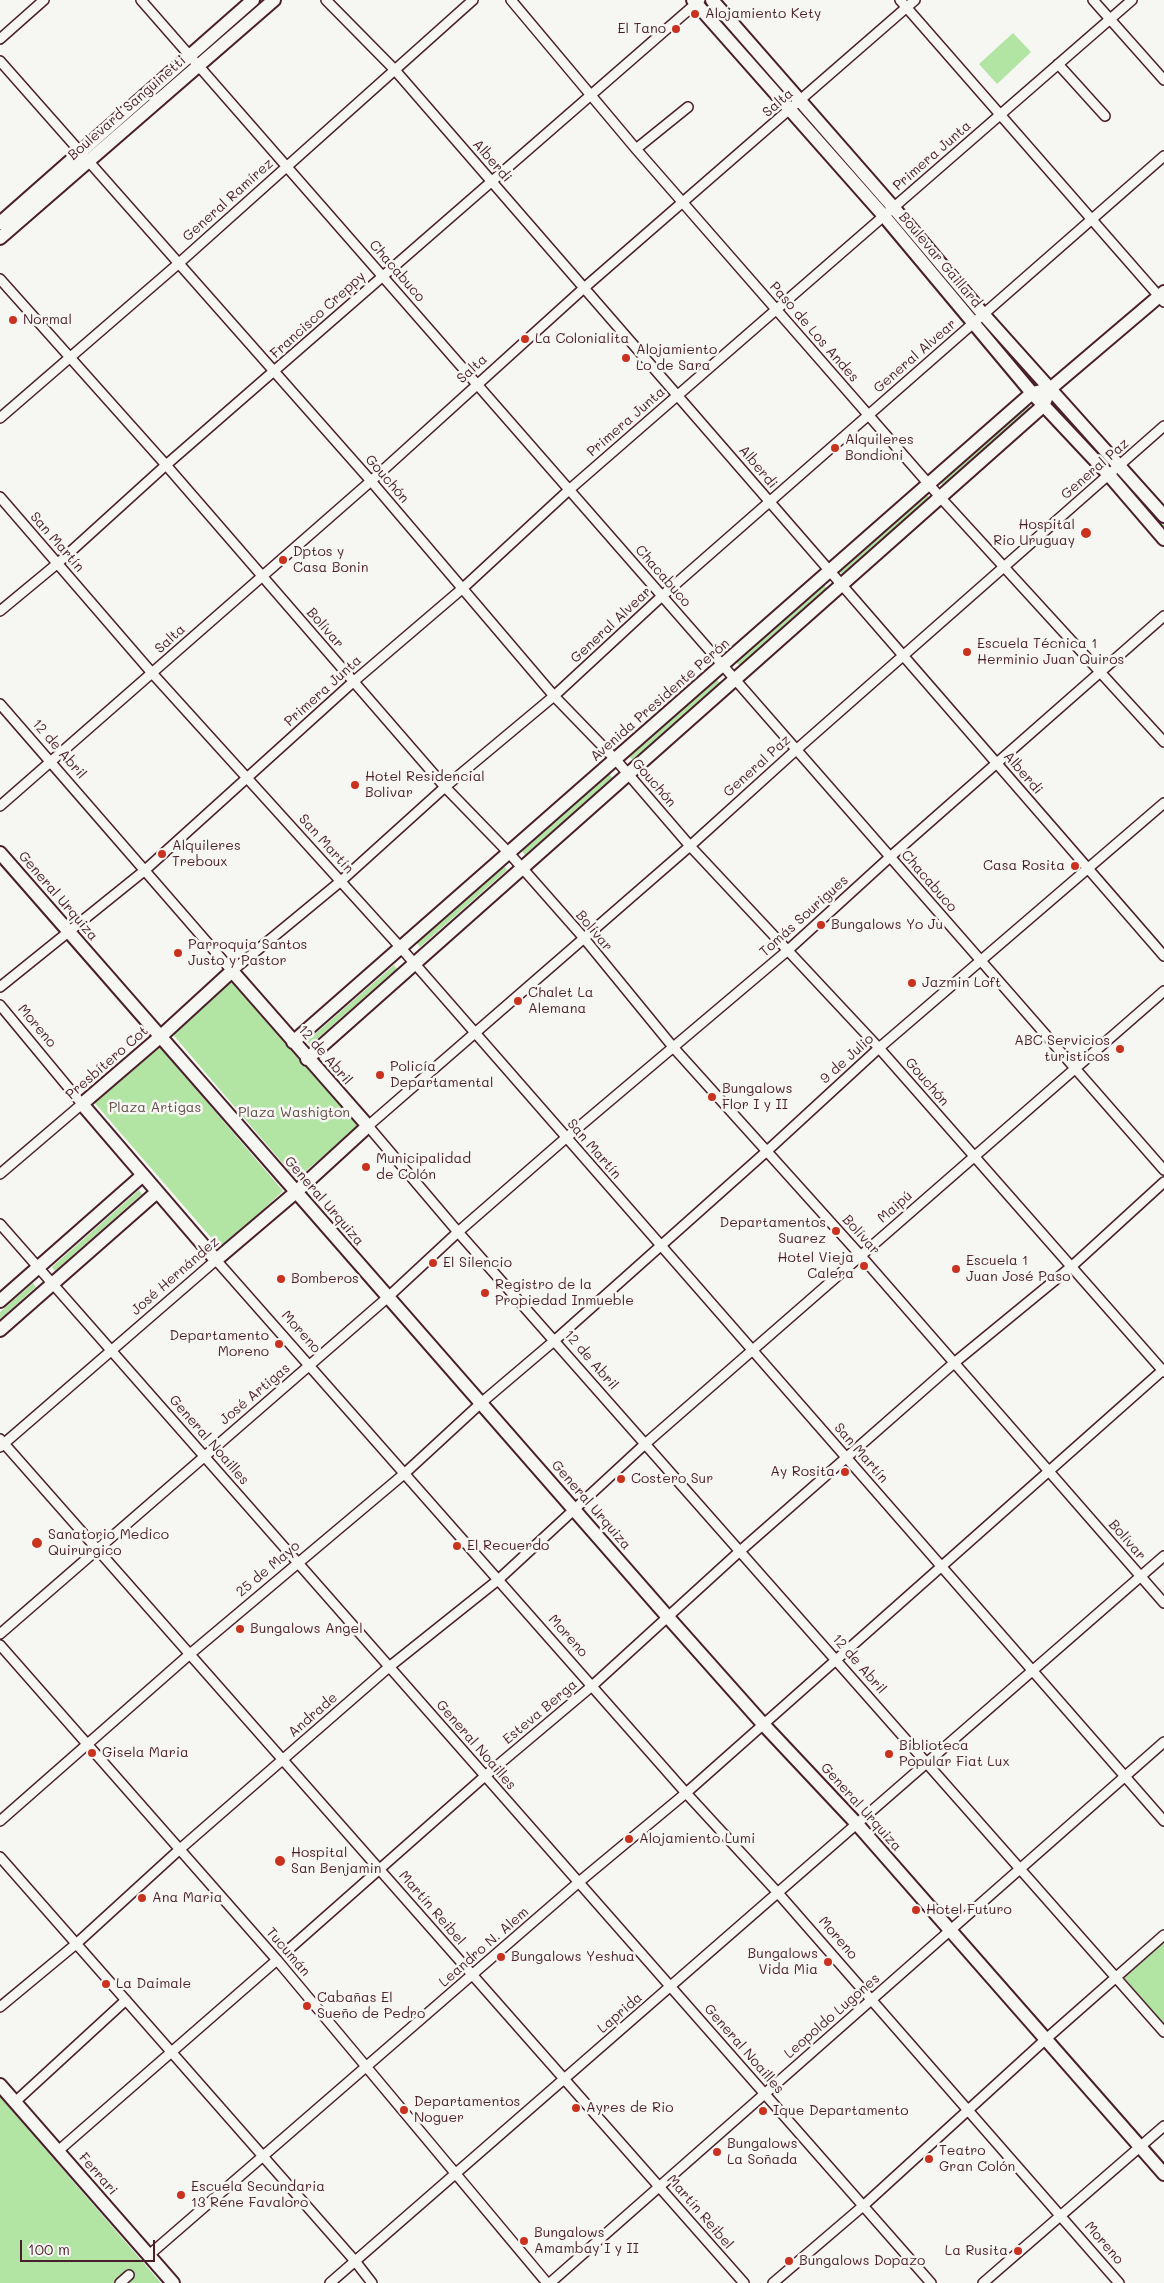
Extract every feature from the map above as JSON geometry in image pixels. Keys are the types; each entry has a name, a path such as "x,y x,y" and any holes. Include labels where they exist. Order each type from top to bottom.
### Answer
{"main road":[{"name":"Boulevard Sanguinetti","path":"0,223 253,0"},
{"name":"Boulevard Sanguinetti","path":"0,238 89,163 274,0"},
{"name":"Boulevar Gaillard","path":"712,0 801,101 889,212 978,318 1032,393 1109,475 1164,539"},
{"name":"Boulevar Gaillard","path":"696,1 790,110 889,212"},
{"name":"Avenida Presidente Perón","path":"293,1042 616,760 928,482 1032,393 1050,389 1162,296"},
{"name":"Boulevar Gaillard","path":"978,318 1050,389 1164,516"},
{"name":"Avenida Presidente Perón","path":"308,1058 1043,406 1050,389"},
{"name":"General Urquiza","path":"0,853 387,1298 574,1508 667,1616 763,1724 857,1824 1164,2174"},
{"name":"Presbítero Cot","path":"82,1104 160,1037 232,971"},
{"name":"12 de Abril","path":"232,971 368,1126"},
{"name":"Moreno","path":"82,1104 216,1260"},
{"name":"José Hernández","path":"216,1260 296,1192 368,1126"},
{"path":"0,1301 143,1175"},
{"path":"0,1330 156,1192"},
{"name":"Ferrari","path":"0,2086 172,2283"}],"street":[{"path":"0,39 44,0"},
{"name":"Chacabuco","path":"141,0 1164,1170"},
{"name":"Alberdi","path":"326,0 394,69 679,395 1164,956"},
{"name":"General Ramírez","path":"0,418 178,264 473,0"},
{"name":"Paso de Los Andes","path":"511,0 636,149 940,497 1164,742"},
{"path":"900,0 1162,296"},
{"name":"Salta","path":"0,806 371,481 584,288 915,0"},
{"path":"1094,0 1164,80"},
{"name":"Primera Junta","path":"0,987 144,871 353,682 463,588 570,490 1132,0"},
{"name":"Francisco Creppy","path":"0,611 58,563 166,465 275,372 696,1"},
{"name":"Gouchón","path":"0,61 371,481 554,696 629,774 690,846 879,1048 1164,1370"},
{"path":"1058,64 1105,116"},
{"path":"636,149 688,107"},
{"name":"General Alvear","path":"232,971 341,881 445,787 554,696 662,596 978,318 1094,220 1164,156"},
{"name":"Bolívar","path":"0,279 166,465 445,787 509,853 673,1046 861,1256 1164,1604"},
{"name":"General Paz","path":"368,1126 582,937 690,846 796,750 1164,426"},
{"name":"San Martín","path":"0,497 152,672 475,1032 660,1247 753,1350 1164,1821"},
{"name":"Tomás Sourigues","path":"458,1232 673,1046 787,951 1098,672 1164,616"},
{"name":"12 de Abril","path":"0,704 232,971"},
{"name":"9 de Julio","path":"554,1341 767,1151 879,1048 1164,803"},
{"name":"Maipú","path":"645,1444 1164,991"},
{"name":"Moreno","path":"0,1005 82,1104"},
{"name":"Presbítero Cot","path":"0,1174 82,1104"},
{"name":"12 de Abril","path":"368,1126 458,1232 1164,2032"},
{"name":"Esteva Berga","path":"288,1950 485,1776 592,1686 667,1616 954,1363 1071,1267 1164,1182"},
{"name":"General Noailles","path":"0,1224 932,2283"},
{"name":"José Artigas","path":"0,1634 387,1298 458,1232"},
{"name":"Moreno","path":"216,1260 686,1793 778,1893 1119,2283"},
{"name":"José Hernández","path":"1,1443 216,1260"},
{"name":"25 de Mayo","path":"0,1820 297,1562 404,1474 481,1403 554,1341"},
{"name":"Leandro N. Alem","path":"149,2255 579,1882 686,1793 835,1659 1164,1370"},
{"name":"Martín Reibel","path":"1,1443 283,1759 744,2283"},
{"name":"Andrade","path":"0,2008 76,1944 180,1849 389,1667 498,1580 645,1444"},
{"name":"Laprida","path":"330,2283 1164,1556"},
{"name":"Tucumán","path":"0,1645 277,1960 548,2283"},
{"name":"Leopoldo Lugones","path":"548,2283 1164,1742"},
{"path":"0,1857 355,2261 372,2283"},
{"path":"773,2283 863,2206 1046,2039 1164,1935"},
{"path":"58,2152 277,1960"},
{"path":"14,2102 126,2000"},
{"path":"983,2283 1164,2126"},
{"path":"120,2283 129,2275"}],"green space":[{"path":"712,5 792,96 786,101 706,10"},
{"path":"1013,33 1031,52 997,84 979,64"},
{"path":"987,325 1034,379 1029,384 981,330"},
{"path":"1027,405 1031,409 944,486 940,482"},
{"path":"1061,407 1109,460 1104,465 1055,412"},
{"path":"1123,477 1164,524 1164,535 1117,482"},
{"path":"927,495 930,499 843,576 840,572"},
{"path":"824,585 827,589 740,666 736,662"},
{"path":"716,679 720,683 633,760 629,756"},
{"path":"609,774 613,778 525,855 522,851"},
{"path":"504,866 507,870 420,947 417,943"},
{"path":"394,965 397,969 310,1045 307,1041"},
{"name":"Plaza Washigton","path":"230,980 361,1125 296,1179 170,1031"},
{"name":"Plaza Artigas","path":"158,1045 283,1191 221,1249 93,1101"},
{"path":"139,1190 142,1194 55,1271 52,1267"},
{"path":"33,1283 36,1287 0,1319 0,1312"},
{"path":"1164,1942 1164,2024 1124,1978"},
{"path":"0,2097 161,2283 0,2283"}],"place":[{"name":"Alojamiento Kety","path":"695,14"},
{"name":"El Tano","path":"676,29"},
{"name":"Normal","path":"13,320"},
{"name":"La Colonialita","path":"525,339"},
{"name":"Alojamiento Lo de Sara","path":"626,358"},
{"name":"Alquileres Bondioni","path":"835,448"},
{"name":"Hospital Rio Uruguay","path":"1086,533"},
{"name":"Dptos y Casa Bonin","path":"283,560"},
{"name":"Escuela Técnica 1 Herminio Juan Quiros","path":"967,652"},
{"name":"Hotel Residencial Bolivar","path":"355,785"},
{"name":"Alquileres Treboux","path":"162,854"},
{"name":"Casa Rosita","path":"1075,866"},
{"name":"Bungalows Yo Ju","path":"821,925"},
{"name":"Parroquia Santos Justo y Pastor","path":"178,953"},
{"name":"Jazmin Loft","path":"912,983"},
{"name":"Chalet La Alemana","path":"518,1001"},
{"name":"ABC Servicios turisticos","path":"1120,1049"},
{"name":"Policía Departamental","path":"380,1075"},
{"name":"Bungalows Flor I y II","path":"712,1097"},
{"name":"Municipalidad de Colón","path":"366,1167"},
{"name":"Departamentos Suarez","path":"836,1231"},
{"name":"El Silencio","path":"433,1263"},
{"name":"Hotel Vieja Calera","path":"864,1266"},
{"name":"Escuela 1 Juan José Paso","path":"956,1269"},
{"name":"Bomberos","path":"281,1279"},
{"name":"Registro de la Propiedad Inmueble","path":"485,1293"},
{"name":"Departamento Moreno","path":"279,1344"},
{"name":"Ay Rosita","path":"845,1472"},
{"name":"Costero Sur","path":"621,1479"},
{"name":"Sanatorio Medico Quirurgico","path":"37,1543"},
{"name":"El Recuerdo","path":"457,1546"},
{"name":"Bungalows Angel","path":"240,1629"},
{"name":"Gisela Maria","path":"92,1753"},
{"name":"Biblioteca Popular Fiat Lux","path":"889,1754"},
{"name":"Alojamiento Lumi","path":"629,1839"},
{"name":"Hospital San Benjamin","path":"280,1861"},
{"name":"Ana Maria","path":"142,1898"},
{"name":"Hotel Futuro","path":"916,1910"},
{"name":"Bungalows Yeshua","path":"501,1957"},
{"name":"Bungalows Vida Mia","path":"828,1962"},
{"name":"La Daimale","path":"106,1984"},
{"name":"Cabañas El Sueño de Pedro","path":"307,2006"},
{"name":"Ayres de Rio","path":"576,2108"},
{"name":"Departamentos Noguer","path":"404,2110"},
{"name":"Ique Departamento","path":"763,2111"},
{"name":"Bungalows La Soñada","path":"717,2152"},
{"name":"Teatro Gran Colón","path":"929,2159"},
{"name":"Escuela Secundaria 13 Rene Favaloro","path":"181,2195"},
{"name":"Bungalows Amambay I y II","path":"524,2241"},
{"name":"La Rusita","path":"1018,2251"},
{"name":"Bungalows Dopazo","path":"789,2261"}]}
